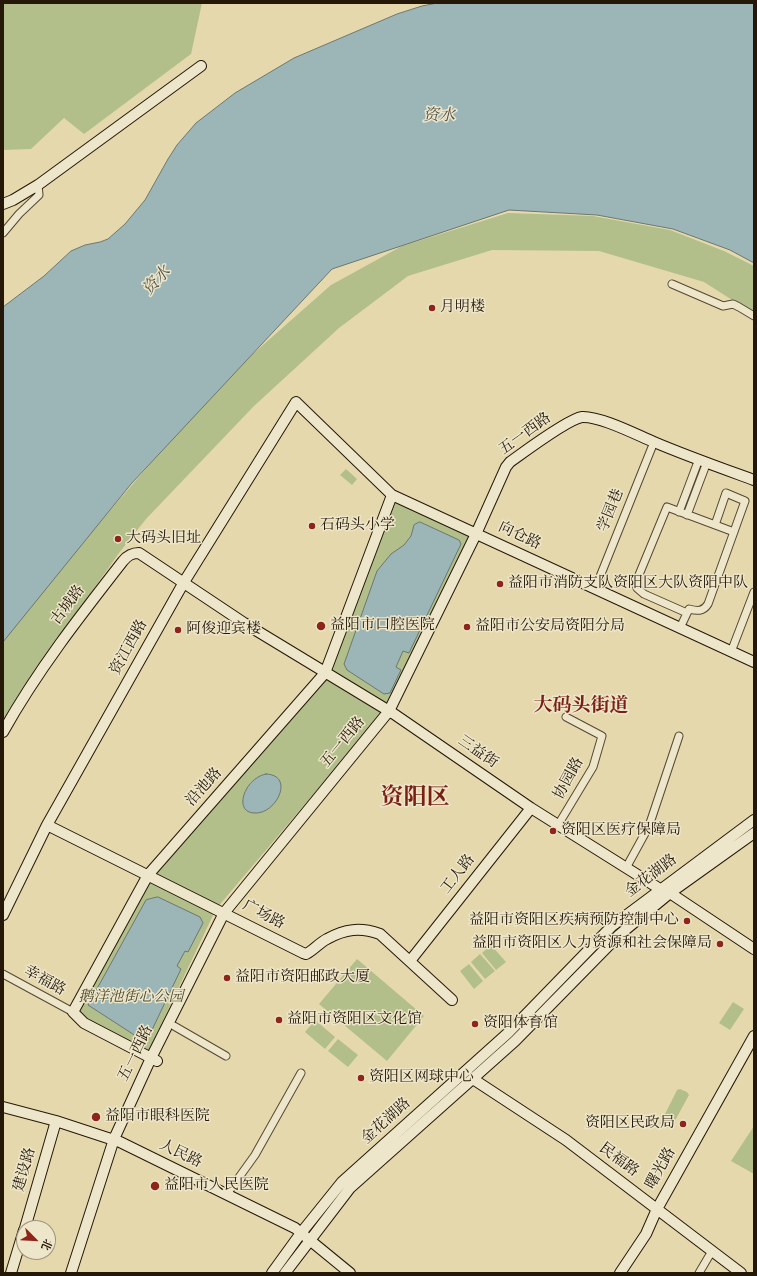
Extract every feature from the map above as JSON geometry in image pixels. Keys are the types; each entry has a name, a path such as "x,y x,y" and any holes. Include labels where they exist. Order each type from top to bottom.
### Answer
{"street":[{"path":"3,204 13,200 38,185 201,66"},
{"path":"3,233 39,194 38,185"},
{"path":"672,284 724,306 733,304 739,306 754,316"},
{"name":"向仓路","path":"296,402 392,495 754,662"},
{"name":"资江西路","path":"3,915 47,825 184,582 296,402"},
{"name":"五一西路","path":"154,1059 227,915 353,766 391,712 478,535 506,467 510,462 571,422 582,417 604,422 632,432 654,442 754,480"},
{"name":"学园巷","path":"595,589 654,442"},
{"path":"679,512 703,461"},
{"path":"687,515 703,461"},
{"path":"680,628 689,609 696,611 703,610 708,604 745,501 726,493 715,525"},
{"name":"沿池路","path":"73,1012 148,875 325,673 392,495"},
{"path":"687,613 644,594 637,588 636,582 667,507 734,532"},
{"name":"古城路","path":"3,732 13,714 73,624 128,556 134,553 139,553 184,582"},
{"name":"三益街","path":"184,582 244,623 391,712 531,808 660,889 670,893 754,949"},
{"path":"731,652 754,592"},
{"name":"协园路","path":"558,825 593,768 602,736 566,717"},
{"path":"626,868 649,826 679,736"},
{"name":"工人路","path":"410,961 531,808"},
{"name":"金花湖路","path":"272,1273 301,1232 342,1182 508,1033 612,926 754,820"},
{"name":"广场路","path":"47,825 306,954 327,939 347,931 358,929 368,930 380,934 452,1000"},
{"path":"285,1273 350,1188 515,1041 619,935 670,893 754,833"},
{"path":"71,1273 117,1140 154,1059 174,1026 227,915"},
{"name":"幸福路","path":"3,974 73,1012"},
{"path":"73,1012 84,1023 154,1059"},
{"path":"174,1026 226,1056"},
{"name":"曙光路","path":"620,1273 646,1234 657,1209 754,1036"},
{"path":"227,1194 255,1155 301,1073"},
{"name":"民福路","path":"473,1079 566,1140 741,1273"},
{"name":"人民路","path":"3,1107 56,1121 117,1140 295,1228 350,1273"},
{"name":"建设路","path":"27,1220 56,1121"},
{"path":"77,1273 117,1140"},
{"path":"699,1273 712,1251"},
{"name":"建设路","path":"11,1273 16,1256"}],"green space":[{"path":"3,3 202,3 191,54 84,134 64,118 31,149 3,150"},
{"path":"508,213 593,216 670,230 724,251 754,266 754,314 704,282 599,251 492,250 408,276 339,328 254,406 146,519 119,553 14,702 3,722 3,634 221,382 331,285 402,246"},
{"path":"346,469 357,479 352,485 340,475"},
{"name":"鹅洋池街心公园","path":"395,502 469,536 384,711 216,909 148,1052 77,1014 150,880 328,674"},
{"path":"491,945 506,962 496,970 482,953"},
{"path":"480,954 495,971 485,979 471,962"},
{"path":"357,959 424,1016 387,1061 319,1004"},
{"path":"469,964 483,981 474,989 460,971"},
{"path":"733,1002 744,1009 730,1030 719,1023"},
{"path":"315,1020 335,1037 325,1049 305,1032"},
{"path":"338,1039 358,1055 348,1067 328,1051"},
{"path":"680,1089 687,1092 689,1095 671,1128 668,1128 660,1123 677,1090"},
{"path":"754,1126 754,1174 731,1161"}],"water":[{"name":"资水","path":"438,3 754,3 754,263 730,250 673,229 597,215 509,210 332,269 131,484 3,642 3,307 44,276 71,251 85,245 108,239 125,224 145,200 177,145 196,123 235,93 294,58 397,14 422,6"},
{"path":"420,522 459,540 461,544 409,653 403,651 396,667 401,670 390,693 384,694 347,670 344,664 377,571 391,554 404,545 411,536 414,525"},
{"path":"266,774 275,776 280,781 280,794 276,801 264,811 256,813 249,812 244,808 243,802 247,788 258,777"},
{"path":"158,897 200,917 203,923 188,952 185,951 177,966 181,969 151,1032 143,1028 139,1038 88,1005 146,900"}],"place":[{"name":"月明楼","path":"432,308"},
{"name":"石码头小学","path":"312,526"},
{"name":"大码头旧址","path":"118,539"},
{"name":"益阳市消防支队资阳区大队资阳中队","path":"500,584"},
{"name":"益阳市口腔医院","path":"321,626"},
{"name":"益阳市公安局资阳分局","path":"467,627"},
{"name":"阿俊迎宾楼","path":"178,630"},
{"name":"资阳区医疗保障局","path":"553,831"},
{"name":"益阳市资阳区疾病预防控制中心","path":"687,921"},
{"name":"益阳市资阳区人力资源和社会保障局","path":"720,944"},
{"name":"益阳市资阳邮政大厦","path":"227,978"},
{"name":"益阳市资阳区文化馆","path":"279,1020"},
{"name":"资阳体育馆","path":"475,1024"},
{"name":"资阳区网球中心","path":"361,1078"},
{"name":"益阳市眼科医院","path":"96,1117"},
{"name":"资阳区民政局","path":"683,1124"},
{"name":"益阳市人民医院","path":"155,1186"}],"district":[{"name":"大码头街道","path":"581,708"},
{"name":"资阳区","path":"415,800"}]}
